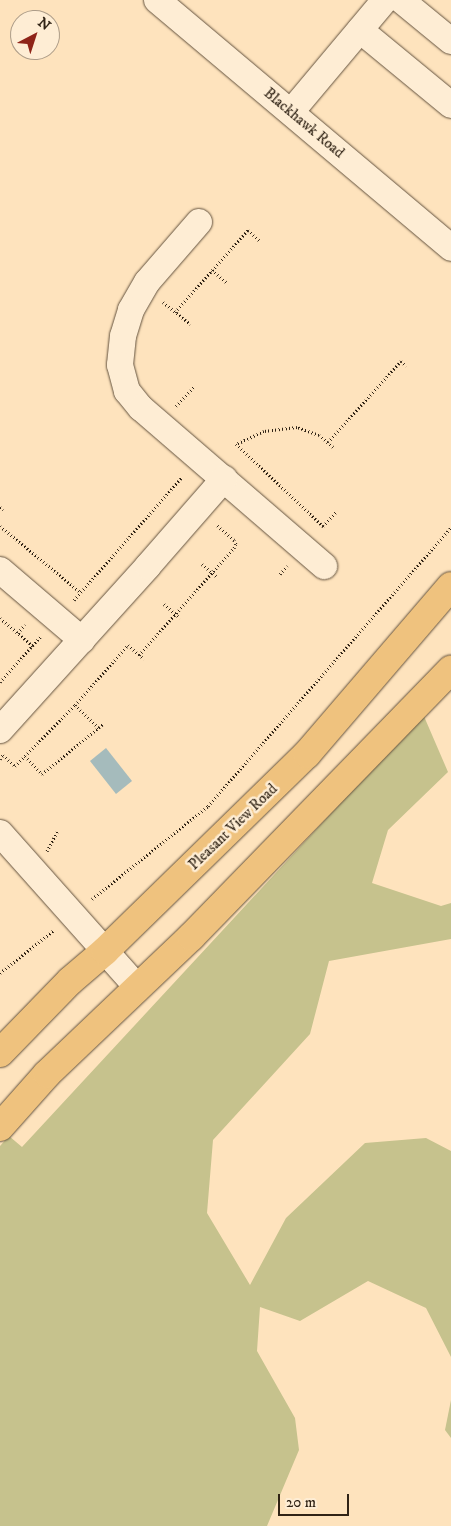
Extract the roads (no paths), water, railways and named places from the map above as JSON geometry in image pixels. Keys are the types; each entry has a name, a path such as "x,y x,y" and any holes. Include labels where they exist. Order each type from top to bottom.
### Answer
{"main road":[{"name":"Pleasant View Road","path":"0,1053 70,981 105,951 307,754 451,586"},
{"path":"0,1127 47,1074 191,937 451,670"}],"street":[{"name":"Blackhawk Road","path":"157,0 451,248"},
{"path":"291,112 385,0"},
{"path":"401,0 451,41"},
{"path":"360,30 451,105"},
{"path":"199,222 146,282 131,310 126,327 120,365 127,391 141,408 324,566"},
{"path":"4,718 82,640 224,479"},
{"path":"0,570 82,640"},
{"path":"0,833 137,987"}]}
